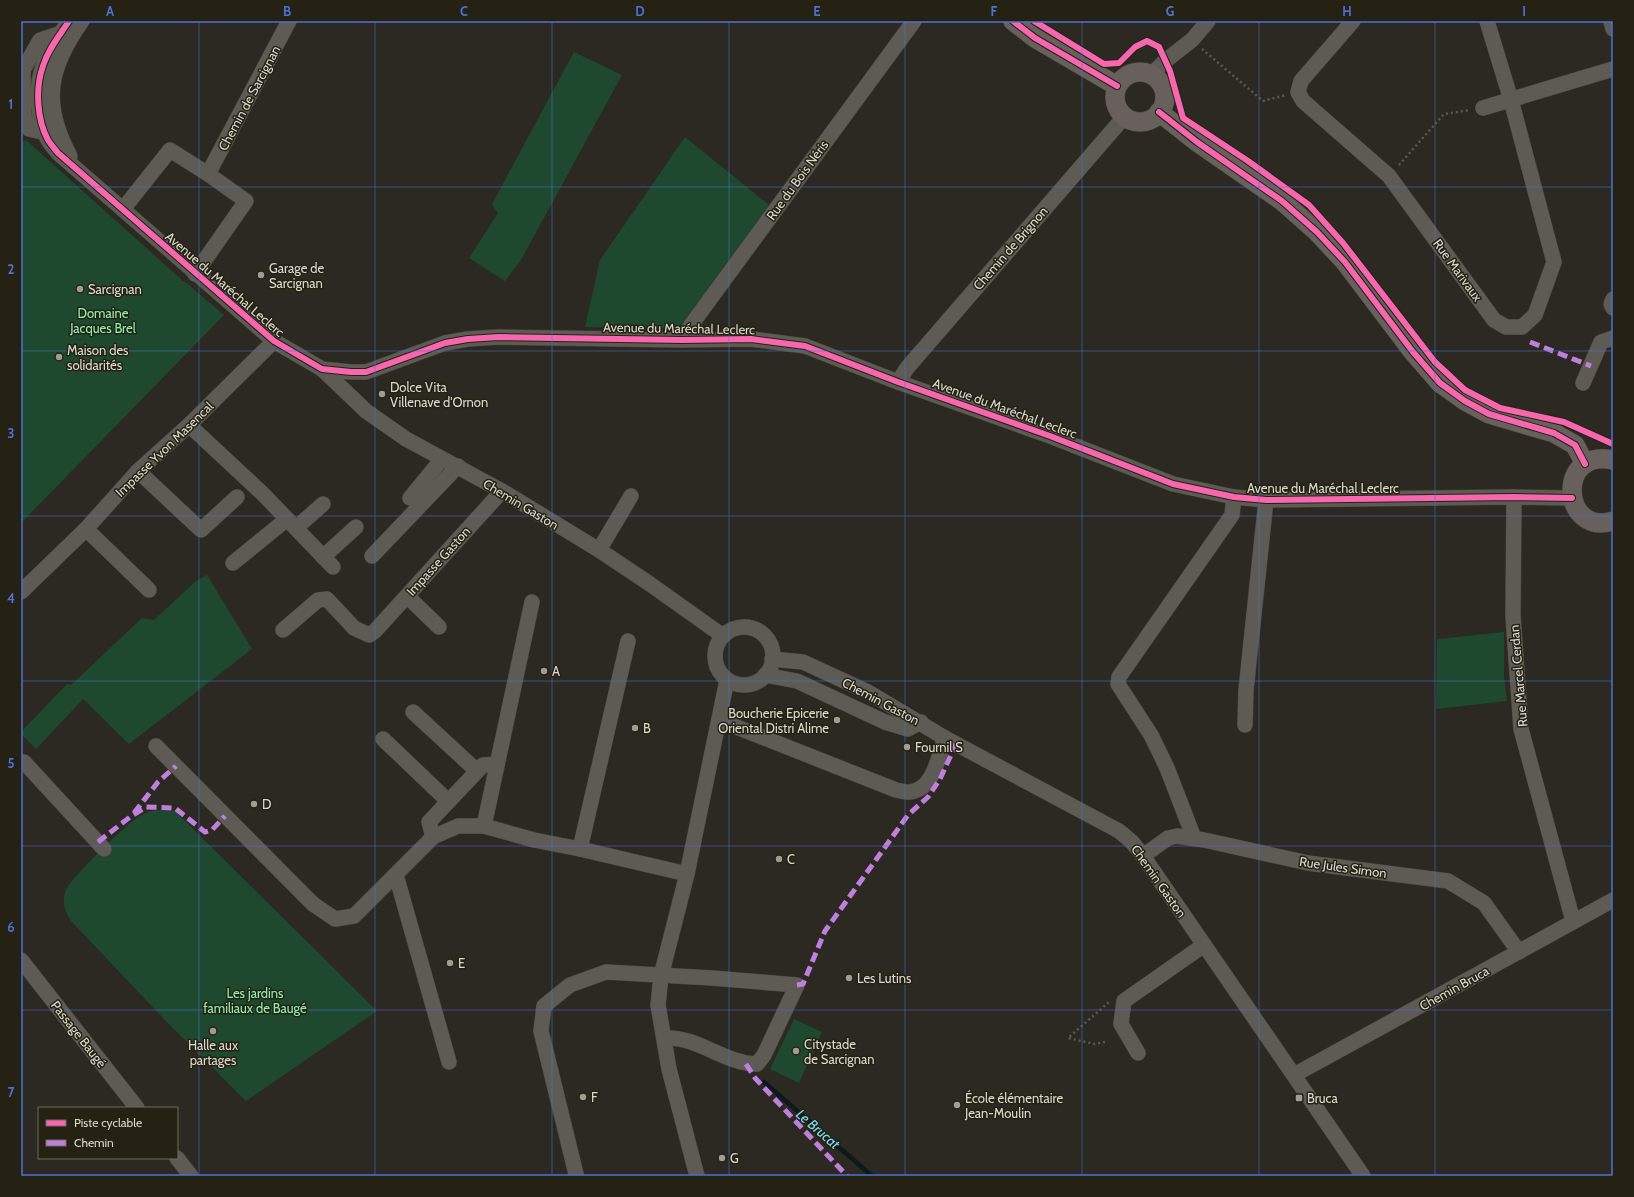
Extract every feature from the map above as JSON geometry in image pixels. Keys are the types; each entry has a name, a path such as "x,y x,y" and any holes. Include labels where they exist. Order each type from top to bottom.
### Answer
{"main road":[{"path":"1013,21 1035,38 1117,86"},
{"path":"1136,72 1152,74 1162,85 1164,92 1163,106 1154,117 1146,121 1139,122 1125,116 1119,110 1116,103 1115,94 1117,86 1121,80 1136,72"},
{"path":"1159,112 1197,142 1282,201 1317,232 1345,262 1440,384 1465,401 1489,414 1554,433 1575,445 1585,464"},
{"path":"1613,460 1603,458 1585,464 1578,470 1573,479 1571,488 1572,498 1581,514 1589,520 1599,522 1613,521"}],"street":[{"name":"Avenue du Maréchal Leclerc","path":"75,166 59,136 54,114 52,93 53,80 62,53 82,21"},
{"name":"Chemin de Sarcignan","path":"208,174 289,21"},
{"name":"Rue du Bois Néris","path":"682,340 695,319 914,21"},
{"path":"1152,74 1165,61 1192,40 1208,21"},
{"path":"1298,92 1301,81 1353,21"},
{"name":"Rue Marivaux","path":"1298,92 1303,101 1389,176 1494,320 1506,327 1522,327 1535,315 1554,262 1511,100 1487,21"},
{"path":"1611,21 1613,29"},
{"name":"Avenue du Maréchal Leclerc","path":"65,27 51,48 43,65 39,79 40,109 48,140 58,153 75,166 195,274 274,341 322,369 366,372 444,343 468,339 499,337 682,340 751,339 805,346 898,382 1050,436 1173,484 1234,497 1266,500 1514,497 1572,498"},
{"path":"1483,108 1613,69"},
{"name":"Chemin de Brignon","path":"898,382 907,368 1125,116"},
{"path":"123,209 170,150 208,174 246,201 195,274"},
{"path":"1613,299 1611,304 1613,308"},
{"path":"1583,383 1602,342 1613,338"},
{"name":"Impasse Yvon Masencal","path":"21,592 86,529 138,471 189,425 274,341"},
{"name":"Chemin Gaston","path":"322,369 366,411 406,439 502,491 599,550 723,636"},
{"path":"189,425 263,494 328,562 356,527"},
{"path":"410,498 442,458"},
{"path":"372,556 458,466"},
{"path":"138,471 201,530 237,497"},
{"name":"Impasse Gaston","path":"283,630 318,600 328,599 354,628 369,635 375,631 502,491"},
{"path":"599,550 631,496"},
{"path":"1194,838 1151,735 1118,684 1119,677 1232,515 1234,497"},
{"name":"Rue Marcel Cerdan","path":"1514,497 1513,616 1521,729 1573,921"},
{"path":"1245,725 1246,690 1266,500"},
{"path":"233,563 323,504"},
{"path":"86,529 149,590"},
{"path":"407,596 439,627"},
{"path":"484,826 532,602"},
{"path":"738,628 747,628 756,630 769,642 772,650 772,659 770,668 759,681 743,685 735,684 728,680 717,667 715,651 723,636 738,628"},
{"path":"580,849 628,641"},
{"name":"Chemin Gaston","path":"772,659 803,662 868,692 921,722 945,738 1119,831 1132,842 1363,1176"},
{"path":"765,675 797,681 885,722 908,729 921,722"},
{"path":"697,1176 669,1069 665,1038 658,1005 661,976 687,874 728,680"},
{"path":"413,712 477,771"},
{"path":"719,720 896,790 908,792 920,789 926,784 933,774 945,738"},
{"path":"383,739 448,801"},
{"path":"156,746 314,904 335,919 354,916 433,837 458,826 484,826 534,840 687,874"},
{"path":"22,760 104,849"},
{"path":"433,837 429,822 483,765 497,764"},
{"name":"Rue Jules Simon","path":"1143,856 1168,838 1177,836 1194,838 1308,863 1448,881 1484,903 1519,952"},
{"path":"396,875 449,1062"},
{"name":"Chemin Bruca","path":"1294,1075 1613,900"},
{"path":"1138,1053 1121,1024 1124,1001 1204,945"},
{"name":"Passage Baugé","path":"21,960 137,1107"},
{"path":"576,1174 541,1031 544,1006 570,985 606,972 712,978 797,985 764,1055 757,1064 746,1064 692,1042 675,1037 665,1038"},
{"path":"178,1159 191,1176"}],"path":[{"path":"1192,40 1263,101 1298,92"},
{"path":"1389,176 1444,114 1483,108"},
{"path":"1105,1042 1094,1044 1068,1038 1109,1002"}],"green space":[{"path":"574,52 622,75 521,260 505,281 469,258 498,213 492,204"},
{"path":"685,137 769,205 678,329 585,327 600,260"},
{"name":"Domaine Jacques Brel","path":"26,140 183,281 224,315 21,523 21,142"},
{"path":"207,575 252,649 129,744 83,699 36,749 21,734 21,732 67,684 71,685 142,618 154,620 196,581"},
{"path":"1504,632 1504,675 1507,701 1436,709 1437,639"},
{"name":"Les jardins familiaux de Baugé","path":"154,810 175,811 377,1011 246,1101 164,1019 67,915 64,899 66,890 70,883 100,851 133,821"},
{"name":"Citystade de Sarcignan","path":"794,1019 822,1032 799,1083 770,1069"}],"waterway":[{"name":"Le Brucat","path":"764,1082 872,1176"}],"marked path":[{"path":"1530,342 1591,366"},
{"path":"797,985 803,984 825,931 908,815 928,797 940,779 956,744"},
{"path":"134,813 158,782 176,766"},
{"path":"98,842 130,817 146,807 175,808 205,832 212,830 225,816"},
{"path":"746,1064 755,1078 847,1176"}],"cycle path":[{"path":"69,21 54,42 40,75 38,94 39,114 44,132 50,144 58,153 274,341 322,369 366,372 445,343 468,339 499,337 682,340 751,339 805,346 898,382 1050,436 1173,484 1234,497 1266,500 1514,497 1572,498"},
{"path":"1013,21 1035,38 1117,86"},
{"path":"1034,21 1104,64 1119,63 1135,47 1147,41 1159,47 1170,71 1183,118 1248,161 1309,205 1343,243 1435,362 1465,390 1500,408 1564,422 1613,444"},
{"path":"1159,112 1197,142 1282,201 1317,232 1345,262 1413,352 1440,383 1465,401 1489,414 1554,433 1575,445 1585,464"}],"place":[{"name":"Garage de Sarcignan","path":"261,275"},
{"name":"Sarcignan","path":"80,289"},
{"name":"Maison des solidarités","path":"59,357"},
{"name":"Dolce Vita Villenave d'Ornon","path":"382,394"},
{"name":"A","path":"544,671"},
{"name":"Boucherie Epicerie Oriental Distri Alime","path":"837,720"},
{"name":"B","path":"635,728"},
{"name":"Fournil S","path":"907,747"},
{"name":"D","path":"254,804"},
{"name":"C","path":"779,859"},
{"name":"E","path":"450,963"},
{"name":"Les Lutins","path":"849,978"},
{"name":"Halle aux partages","path":"213,1031"},
{"name":"Citystade de Sarcignan","path":"796,1051"},
{"name":"F","path":"583,1097"},
{"name":"Bruca","path":"1299,1098"},
{"name":"École élémentaire Jean-Moulin","path":"957,1105"},
{"name":"G","path":"722,1158"}]}
